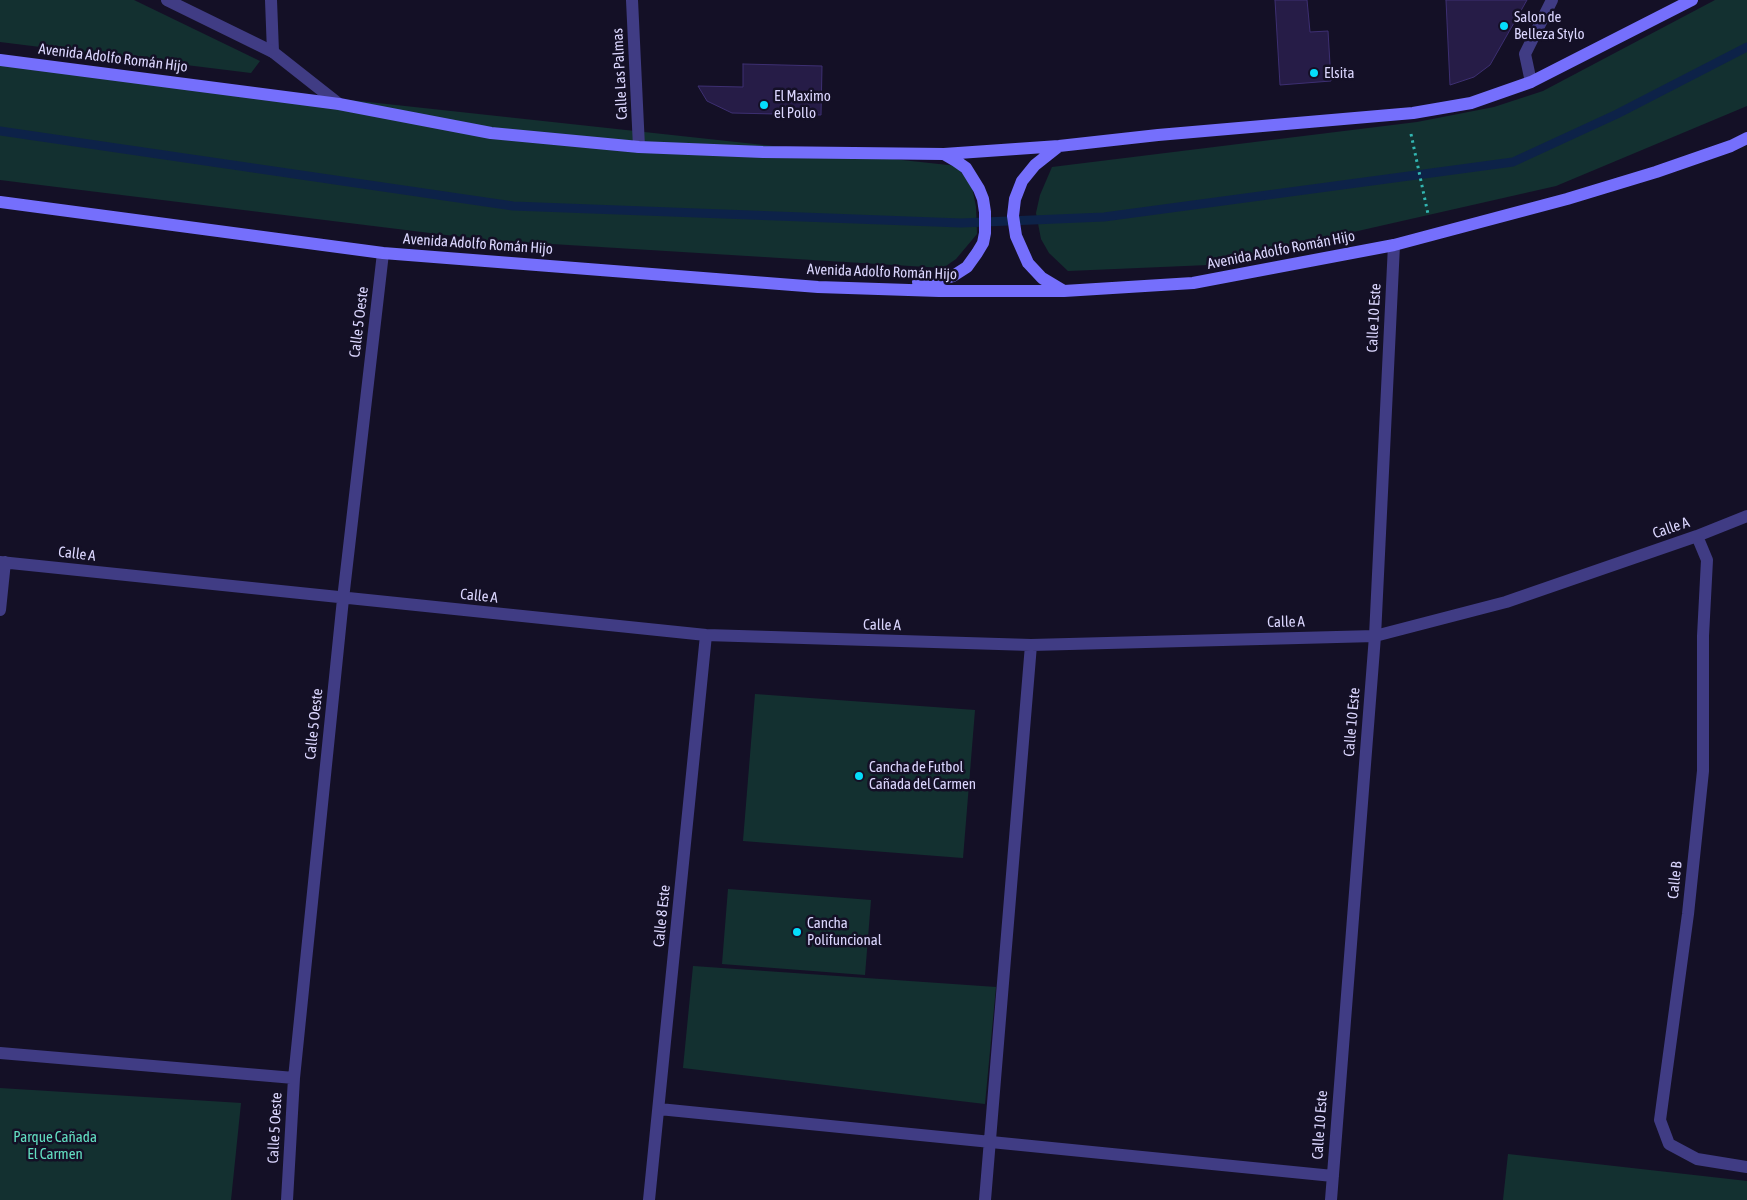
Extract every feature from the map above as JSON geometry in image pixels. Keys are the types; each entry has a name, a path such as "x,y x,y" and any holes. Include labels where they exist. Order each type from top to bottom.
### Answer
{"main road":[{"name":"Avenida Adolfo Román Hijo","path":"0,60 339,104 491,134 639,146 763,152 944,154 1059,146 1158,135 1413,114 1471,104 1531,82 1692,0"},
{"name":"Avenida Adolfo Román Hijo","path":"0,202 383,253 818,287 939,291 1064,291 1193,283 1394,245 1567,199 1656,172 1731,146 1747,138"},
{"path":"1059,146 1042,158 1027,174 1018,189 1013,216 1019,246 1028,263 1042,278 1064,291"},
{"path":"818,287 856,280 931,283 953,276 967,268 982,243 985,212 983,199 966,168 944,154"}],"street":[{"path":"167,0 273,52 339,104"},
{"path":"271,0 273,52"},
{"name":"Calle Las Palmas","path":"632,0 639,146"},
{"path":"1531,82 1524,54 1552,0"},
{"name":"Calle 10 Este","path":"1330,1200 1375,636 1394,245"},
{"name":"Calle 5 Oeste","path":"287,1200 294,1078 343,599 383,253"},
{"name":"Calle A","path":"3,562 706,636 1031,645 1375,636 1506,602 1697,536 1747,516"},
{"name":"Calle B","path":"1697,536 1707,560 1703,636 1702,771 1688,914 1660,1120 1669,1144 1697,1159 1747,1167"},
{"path":"0,610 3,562"},
{"name":"Calle 8 Este","path":"650,1200 706,636"},
{"path":"985,1200 1031,645"},
{"path":"0,1053 294,1078"},
{"path":"659,1109 1333,1176"}],"path":[{"path":"1413,146 1424,198"}],"green space":[{"path":"0,0 134,0 260,61 251,73 0,42"},
{"path":"1715,0 1747,0 1747,106 1556,186 1208,265 1068,271 1049,253 1041,239 1036,213 1040,195 1052,167 1417,122 1494,107 1543,91"},
{"path":"0,62 957,166 972,187 976,207 977,234 956,259 943,268 487,240 0,180"},
{"name":"Cancha de Futbol Cañada del Carmen","path":"755,694 975,710 963,858 743,841"},
{"name":"Cancha Polifuncional","path":"728,889 871,900 865,975 722,964"},
{"path":"693,966 996,987 985,1104 683,1068"},
{"name":"Parque Cañada El Carmen","path":"0,1088 241,1103 231,1200 0,1200"},
{"path":"1508,1154 1747,1181 1747,1200 1503,1200"}],"building":[{"path":"1275,0 1307,0 1310,32 1328,31 1331,81 1280,85"},
{"path":"1446,0 1527,0 1490,65 1474,77 1450,85"},
{"path":"743,64 822,66 821,115 732,113 707,101 698,86 743,87"}],"waterway":[{"path":"0,131 513,206 961,223 1104,217 1513,162 1617,114 1747,47"}],"place":[{"name":"Salon de Belleza Stylo","path":"1504,26"},
{"name":"Elsita","path":"1314,73"},
{"name":"El Maximo el Pollo","path":"764,105"},
{"name":"Cancha de Futbol Cañada del Carmen","path":"859,776"},
{"name":"Cancha Polifuncional","path":"797,932"}]}
